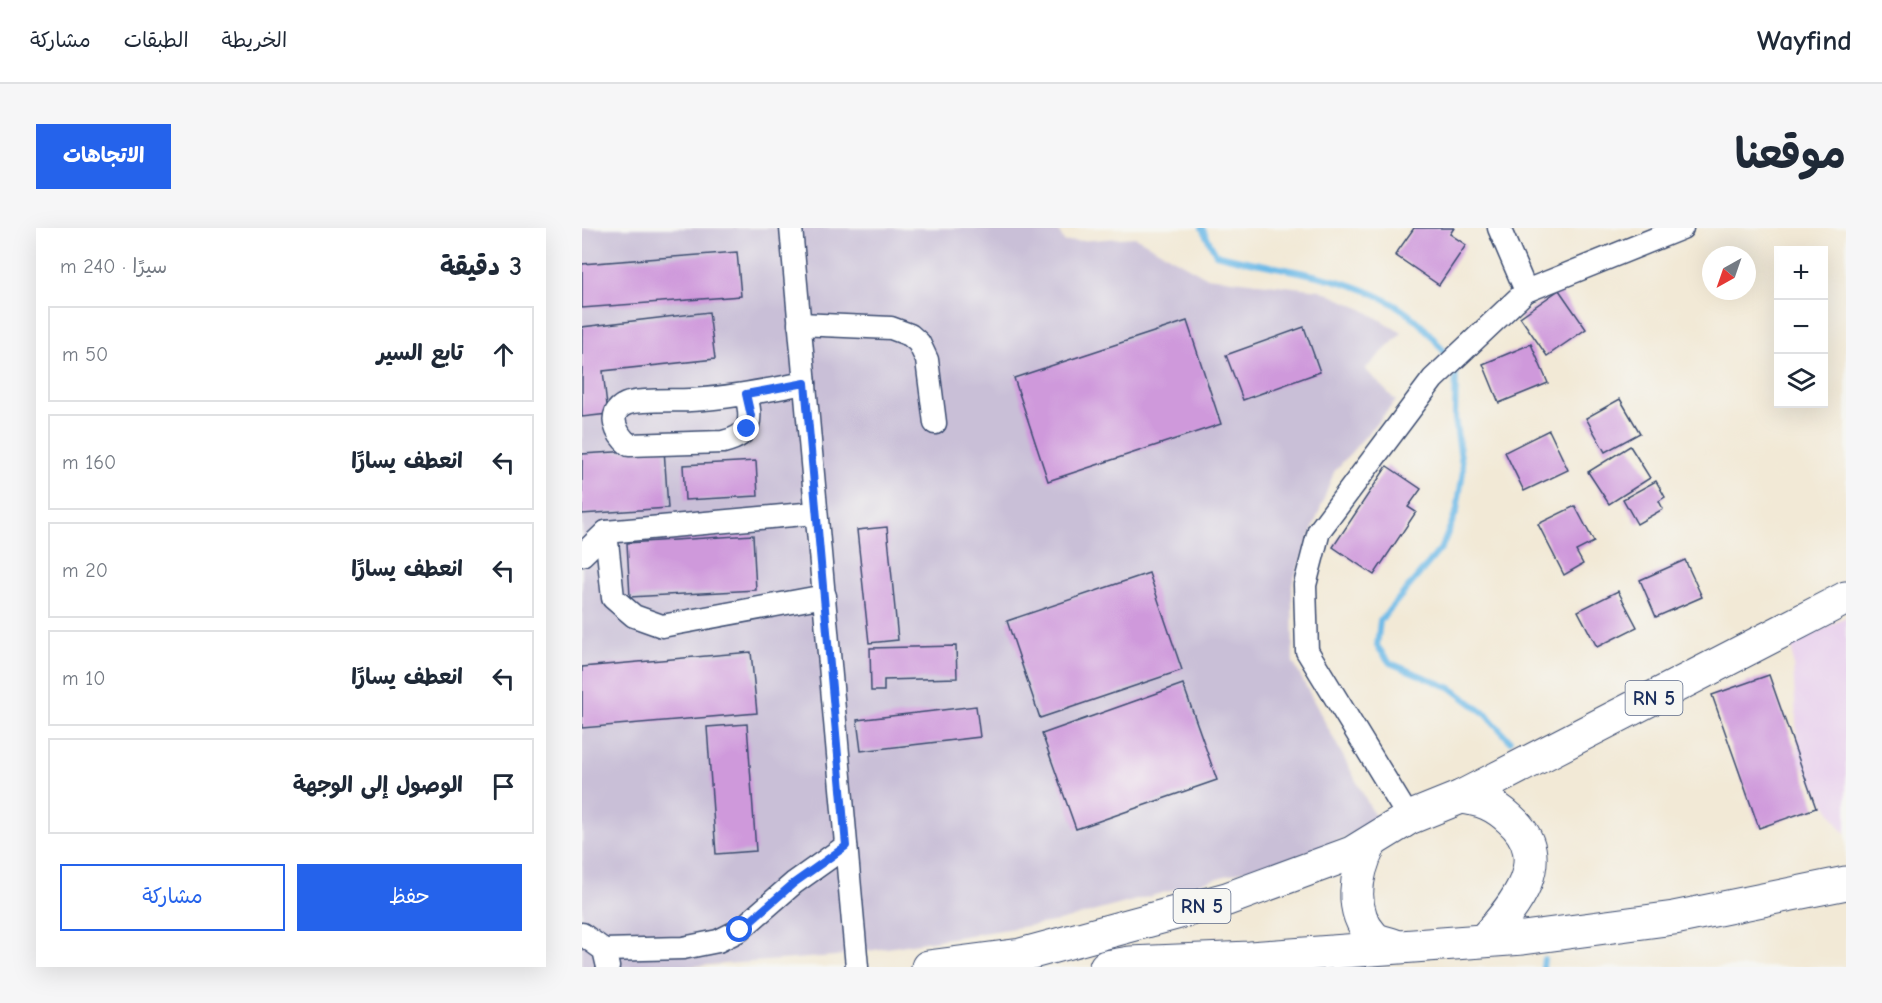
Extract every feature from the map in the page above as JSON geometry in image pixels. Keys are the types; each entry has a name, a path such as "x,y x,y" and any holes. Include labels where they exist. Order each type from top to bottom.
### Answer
{"highway":[{"name":"RN 5","path":"928,967 1021,955 1227,899 1370,844 1409,818 1461,797 1846,598"},
{"path":"1461,797 1482,800 1501,810 1523,830 1530,856 1529,874 1511,911 1484,940"},
{"path":"1370,844 1360,864 1355,892 1362,921 1386,956"},
{"path":"1115,966 1250,958 1386,956 1484,940 1674,918 1846,884"}],"street":[{"path":"791,228 857,967"},
{"path":"1499,228 1526,291"},
{"path":"1409,818 1307,651 1305,585 1319,531 1433,379 1526,291 1682,228"},
{"path":"799,324 891,328 910,335 919,343 927,360 935,423"},
{"path":"746,394 751,416 747,429 736,439 723,442 629,445 618,436 614,423 616,412 626,404 746,394 805,383"},
{"path":"582,555 606,531 815,513"},
{"path":"606,531 614,598 634,616 662,626 825,596"},
{"path":"582,934 606,958 718,941 740,930 794,883 846,846"}],"shaded area":[{"path":"582,228 1057,228 1064,242 1135,237 1206,277 1320,290 1364,310 1402,333 1365,369 1396,401 1334,472 1292,584 1293,662 1379,824 1298,856 1059,921 836,956 680,967 582,967"},
{"path":"1846,617 1846,833 1841,829 1798,759 1792,645"}],"building":[{"path":"1414,228 1454,228 1450,234 1466,245 1439,285 1395,255"},
{"path":"737,252 741,296 582,308 582,264"},
{"path":"1559,290 1586,329 1547,356 1520,317"},
{"path":"709,312 715,359 603,371 608,414 582,417 582,327"},
{"path":"1187,321 1221,424 1048,481 1014,378"},
{"path":"1304,327 1320,372 1243,400 1226,355"},
{"path":"1531,344 1548,383 1499,403 1483,364"},
{"path":"1620,399 1640,433 1605,452 1586,418"},
{"path":"1549,430 1568,470 1524,491 1505,452"},
{"path":"1630,446 1650,478 1609,504 1588,472"},
{"path":"664,449 668,508 582,514 582,454"},
{"path":"756,461 758,496 685,500 683,465"},
{"path":"1387,466 1421,489 1408,507 1416,512 1374,575 1333,547"},
{"path":"1656,481 1665,497 1659,501 1663,509 1637,524 1623,499"},
{"path":"1575,506 1594,542 1576,551 1583,564 1564,575 1538,524"},
{"path":"887,527 898,640 869,643 857,530"},
{"path":"753,535 756,590 630,597 627,543"},
{"path":"1685,560 1702,597 1656,617 1640,580"},
{"path":"1149,573 1182,670 1040,718 1007,621"},
{"path":"1618,591 1637,627 1597,647 1578,611"},
{"path":"956,646 957,678 884,680 884,691 871,691 870,648"},
{"path":"751,652 757,713 582,728 582,667"},
{"path":"1769,675 1816,808 1759,828 1712,695"},
{"path":"1183,684 1217,780 1076,829 1042,734"},
{"path":"976,706 980,737 861,751 857,720"},
{"path":"747,724 756,851 716,854 707,727"}],"waterway":[{"path":"1202,228 1216,254 1326,278 1378,296 1402,309 1423,327 1450,359"},
{"path":"1456,367 1455,419 1463,471 1457,510 1442,547 1380,621 1377,646 1390,663 1451,688 1487,715 1510,741"},
{"path":"1543,967 1544,959"}],"route":[{"path":"740,930 794,883 846,846 805,383 746,394 751,416 747,429"}]}
